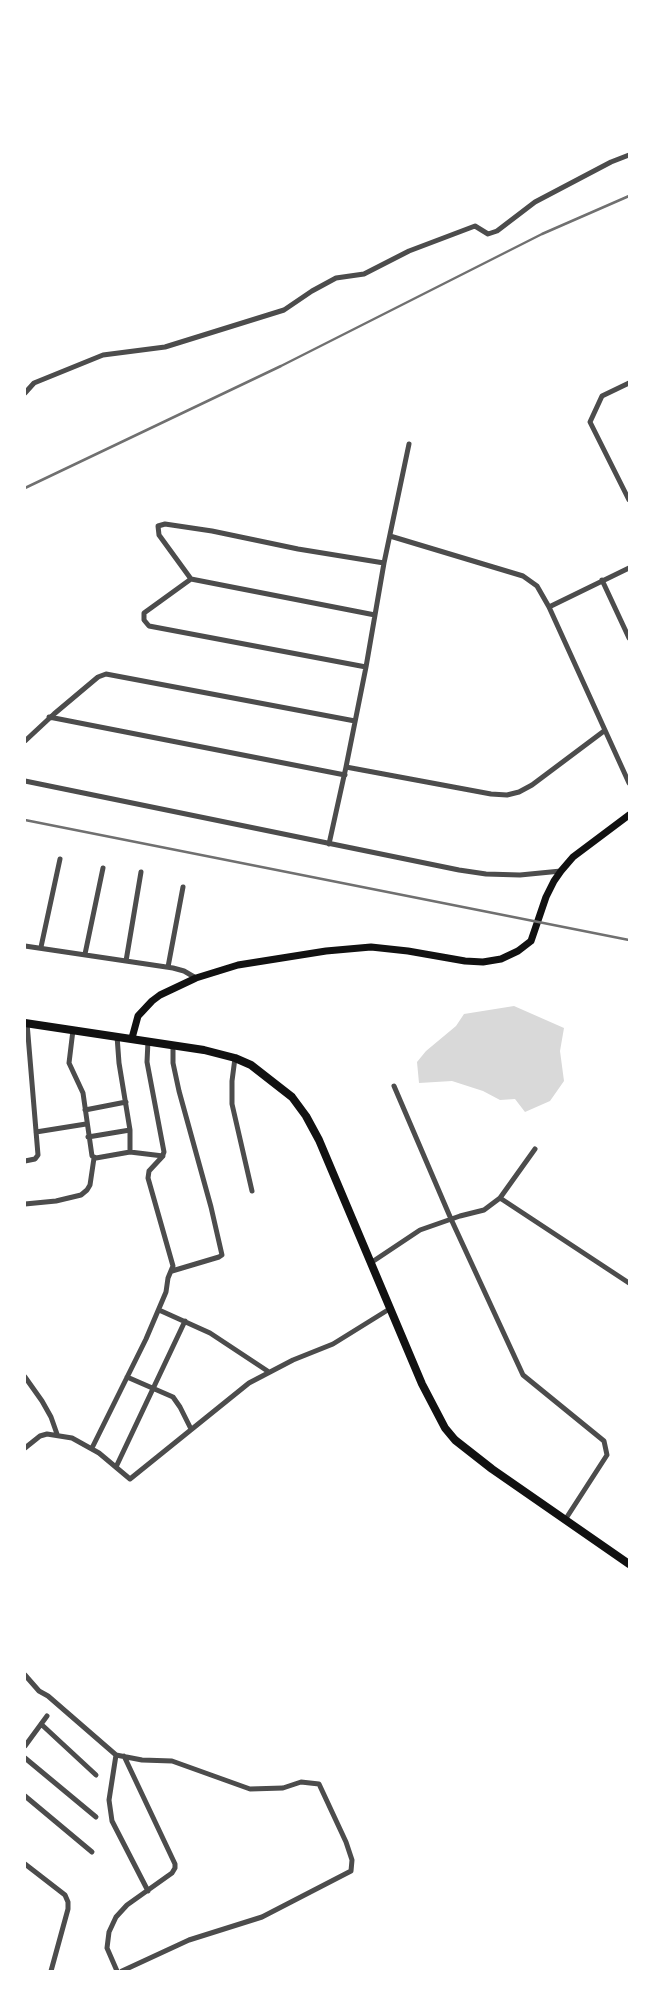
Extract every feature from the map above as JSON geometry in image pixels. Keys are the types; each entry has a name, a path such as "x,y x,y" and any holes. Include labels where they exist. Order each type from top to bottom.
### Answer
{"main road":[{"path":"132,1038 135,1023 142,1010 152,1001 170,989 238,964 352,948 388,948 465,961 484,962 501,959 531,941 546,896 560,872 573,857 629,815"},
{"path":"26,1023 132,1038 235,1058 251,1065 292,1096 306,1116 322,1147 433,1407 445,1428 455,1440 492,1469 629,1564"}],"street":[{"path":"25,393 34,383 103,355 165,347 284,310 312,290 336,278 364,274 410,251 475,226 488,234 497,232 536,202 611,162 629,155"},
{"path":"629,383 602,396 590,422 629,500"},
{"path":"329,844 345,775 384,563 409,444"},
{"path":"375,615 191,579 159,535 158,528 161,524 212,531 298,549 384,563"},
{"path":"390,536 523,576 537,586 549,607 629,783"},
{"path":"549,607 629,568"},
{"path":"191,579 144,613 144,620 149,626 366,667"},
{"path":"602,580 629,638"},
{"path":"25,741 49,717 98,677 106,674 355,721"},
{"path":"49,717 345,775"},
{"path":"346,767 491,794 507,795 519,792 532,785 604,731"},
{"path":"25,781 329,844 486,874 520,875 560,872"},
{"path":"41,948 60,859"},
{"path":"85,954 103,868"},
{"path":"126,960 141,872"},
{"path":"168,967 183,888"},
{"path":"25,946 168,967 184,971 196,978"},
{"path":"25,1162 37,1157 26,1023"},
{"path":"25,1204 56,1201 81,1195 90,1185 94,1158 91,1154 82,1093 69,1063 73,1030"},
{"path":"118,1036 119,1062 130,1130 130,1152"},
{"path":"92,1448 159,1310 166,1292 168,1278 172,1271 173,1262 156,1210 148,1175 164,1152 148,1062 148,1041"},
{"path":"172,1045 173,1063 179,1091 211,1207 222,1255 172,1271"},
{"path":"235,1058 232,1104 252,1191"},
{"path":"394,1086 451,1219 523,1375 604,1441 607,1456 566,1520"},
{"path":"85,1110 126,1102"},
{"path":"36,1132 86,1124"},
{"path":"88,1137 130,1130"},
{"path":"372,1262 420,1230 484,1210 500,1198 536,1149"},
{"path":"94,1158 130,1152 163,1156"},
{"path":"500,1198 629,1283"},
{"path":"25,1448 43,1435 57,1434 72,1438 92,1448 130,1479 249,1384 294,1360 333,1344 391,1308"},
{"path":"159,1310 186,1321 229,1344 269,1372"},
{"path":"116,1467 186,1321"},
{"path":"25,1377 42,1400 57,1434"},
{"path":"127,1377 174,1397 191,1429"},
{"path":"25,1675 39,1691 48,1696 116,1755 142,1760 172,1761 250,1789 283,1788 301,1782 315,1782 319,1784 346,1842 352,1860 351,1871 262,1916 189,1940 122,1971"},
{"path":"25,1746 47,1716"},
{"path":"41,1724 96,1775"},
{"path":"116,1755 109,1800 112,1820 148,1890"},
{"path":"117,1971 107,1948 109,1932 116,1917 127,1904 172,1874 176,1868 124,1756"},
{"path":"25,1758 96,1817"},
{"path":"25,1796 92,1852"},
{"path":"25,1864 65,1895 68,1902 68,1909 51,1971"}],"shaded area":[{"path":"514,1006 564,1028 560,1051 564,1081 550,1101 525,1112 515,1099 500,1100 483,1091 452,1081 419,1083 417,1062 426,1051 456,1026 464,1014"}],"railway":[{"path":"25,488 281,366 542,234 629,196"},
{"path":"25,820 629,940"}]}
